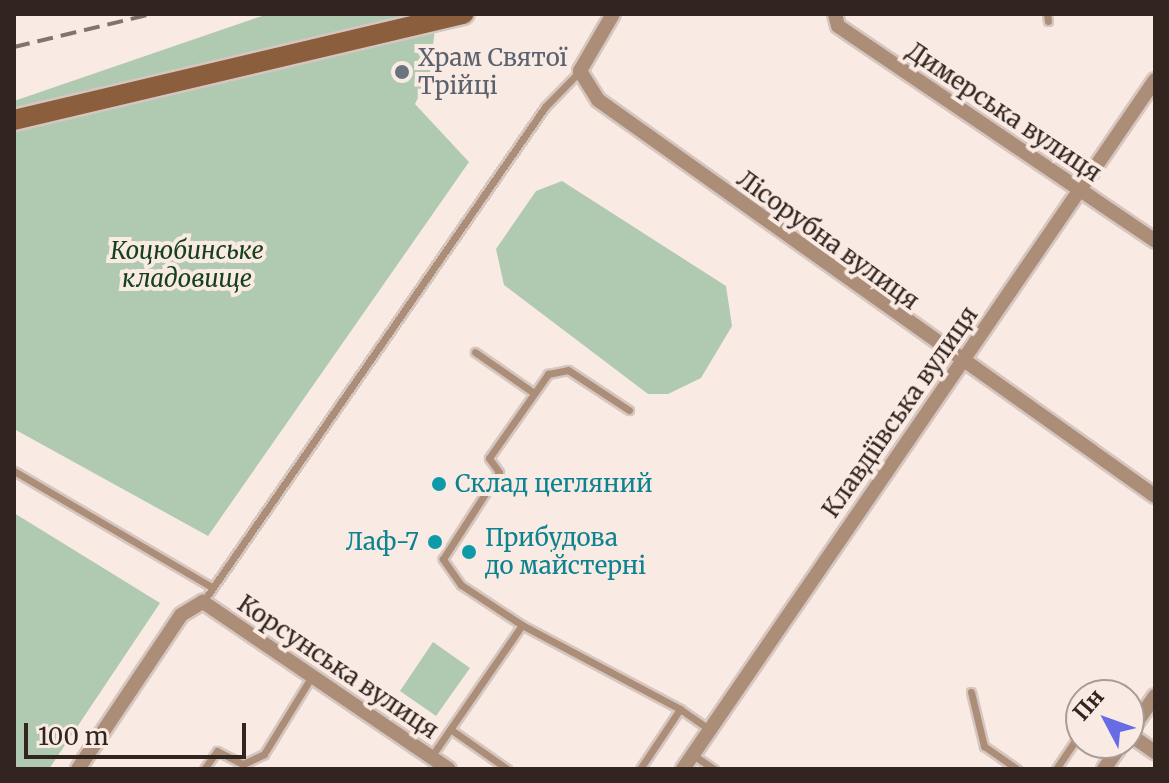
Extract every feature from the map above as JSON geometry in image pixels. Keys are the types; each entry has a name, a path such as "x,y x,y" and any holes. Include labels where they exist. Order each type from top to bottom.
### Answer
{"street":[{"path":"14,120 464,14"},
{"path":"580,71 613,14"},
{"name":"Димерська вулиця","path":"835,14 838,26 1155,241"},
{"name":"Лісорубна вулиця","path":"580,71 598,100 960,363 1155,496"},
{"name":"Клавдіївська вулиця","path":"683,769 1155,80"},
{"path":"78,769 181,615 203,602"},
{"name":"Корсунська вулиця","path":"203,602 449,769"}],"lane":[{"path":"203,602 545,107 580,71"},
{"path":"475,352 534,393"},
{"path":"629,410 568,370 548,374 489,458 499,472 443,559 461,585 522,625 680,709 710,730"},
{"path":"14,471 212,587"},
{"path":"431,757 453,731 522,625"},
{"path":"204,769 217,751 243,764 264,754 312,676"},
{"path":"971,692 984,746 1017,769"},
{"path":"640,769 680,709"},
{"path":"453,731 507,769"},
{"path":"693,755 714,769"}],"green space":[{"path":"268,14 413,14 14,117 14,101"},
{"name":"Коцюбинське кладовище","path":"435,28 430,73 415,104 469,162 208,536 14,429 14,129"},
{"path":"562,181 726,286 732,326 701,378 668,394 648,394 504,285 496,249 536,191"},
{"path":"14,513 160,603 49,769 14,769"},
{"path":"433,642 470,668 436,716 400,691"}],"railway":[{"path":"14,47 151,14"}],"place":[{"name":"Храм Святої Трійці","path":"402,72"},
{"name":"Склад цегляний","path":"439,484"},
{"name":"Лаф-7","path":"435,542"},
{"name":"Прибудова до майстерні","path":"469,552"}]}
